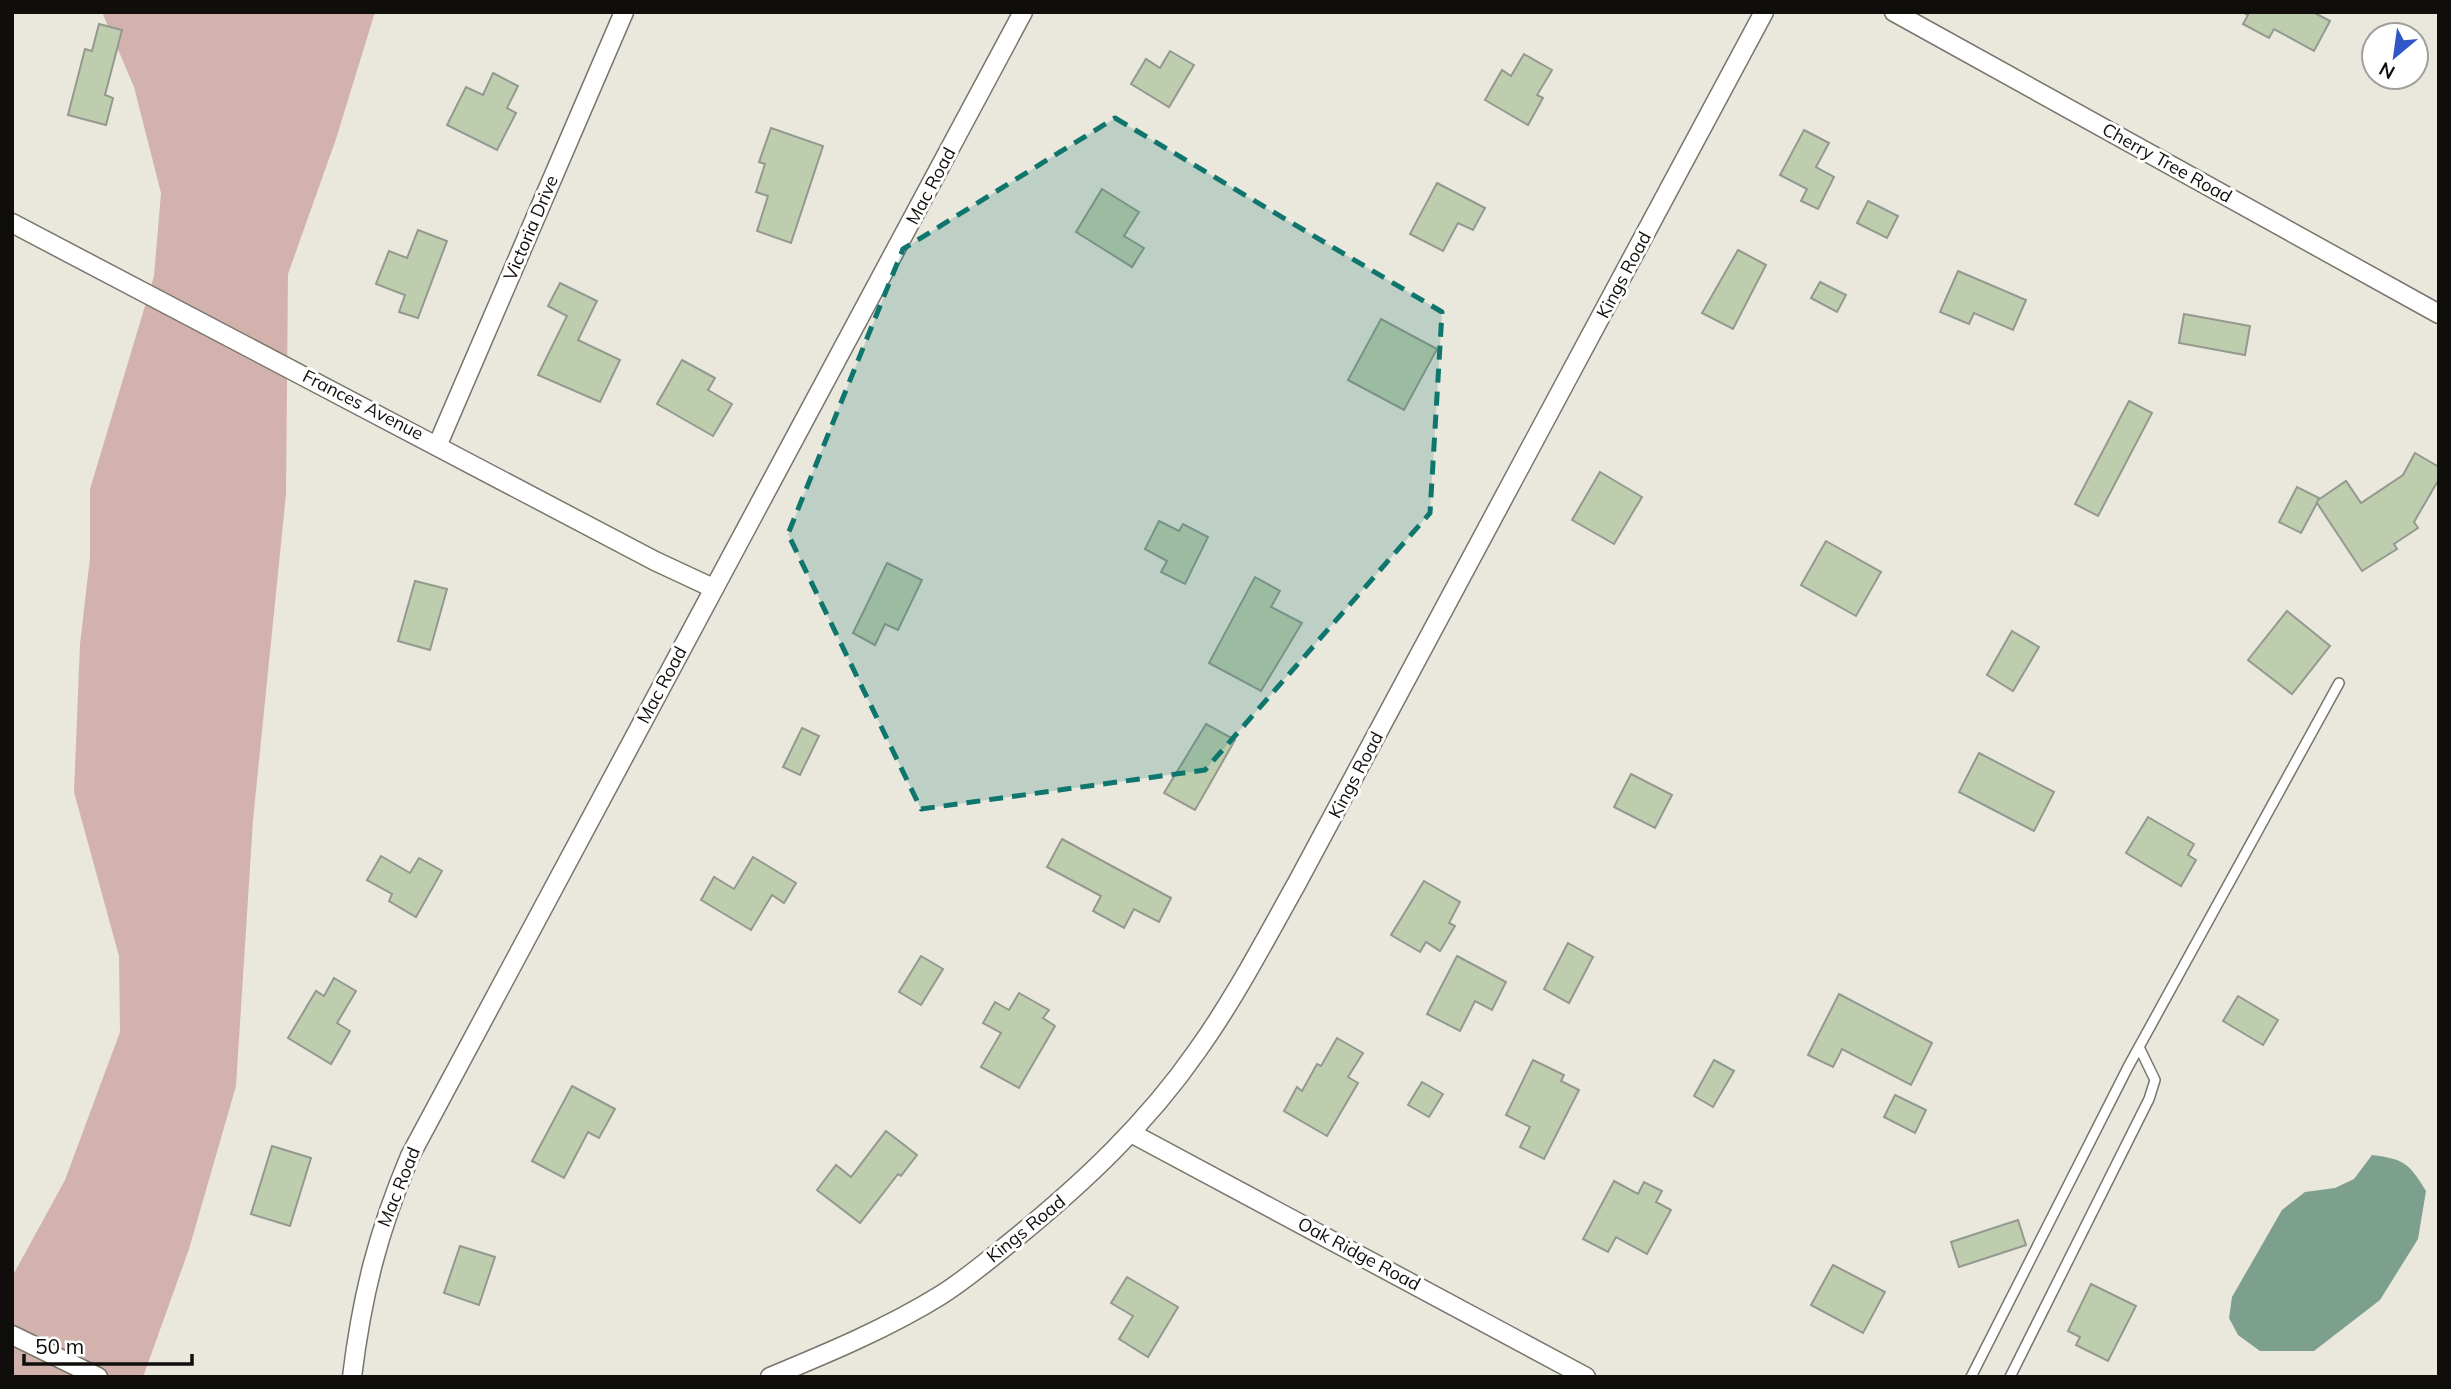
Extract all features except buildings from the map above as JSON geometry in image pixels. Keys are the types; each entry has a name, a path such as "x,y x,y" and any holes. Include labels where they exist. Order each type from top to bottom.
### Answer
{"street":[{"name":"Victoria Drive","path":"438,444 624,12"},
{"name":"Mac Road","path":"352,1377 370,1263 410,1156 1023,12"},
{"name":"Kings Road","path":"770,1377 857,1340 942,1295 1078,1187 1131,1132 1196,1054 1234,996 1764,12"},
{"name":"Cherry Tree Road","path":"1894,12 2439,314"},
{"name":"Frances Avenue","path":"12,223 438,444 655,561 713,588"},
{"name":"Oak Ridge Road","path":"1131,1132 1586,1377"},
{"path":"12,1335 98,1377"}],"lane":[{"path":"1971,1377 2139,1047 2339,683"},
{"path":"2010,1377 2149,1099 2155,1080 2139,1047"}],"highlighted area":[{"path":"1115,118 1442,312 1430,513 1205,770 921,809 788,534 903,249"}],"shaded area":[{"path":"102,12 375,12 336,139 288,274 286,494 253,820 236,1086 189,1249 143,1377 12,1377 12,1277 65,1180 120,1032 119,956 74,792 80,644 90,558 90,489 154,276 161,193 134,87"},
{"path":"2372,1155 2392,1158 2405,1164 2426,1191 2418,1239 2380,1300 2314,1351 2260,1351 2238,1335 2229,1318 2232,1297 2282,1210 2305,1192 2335,1188 2354,1179"}]}
